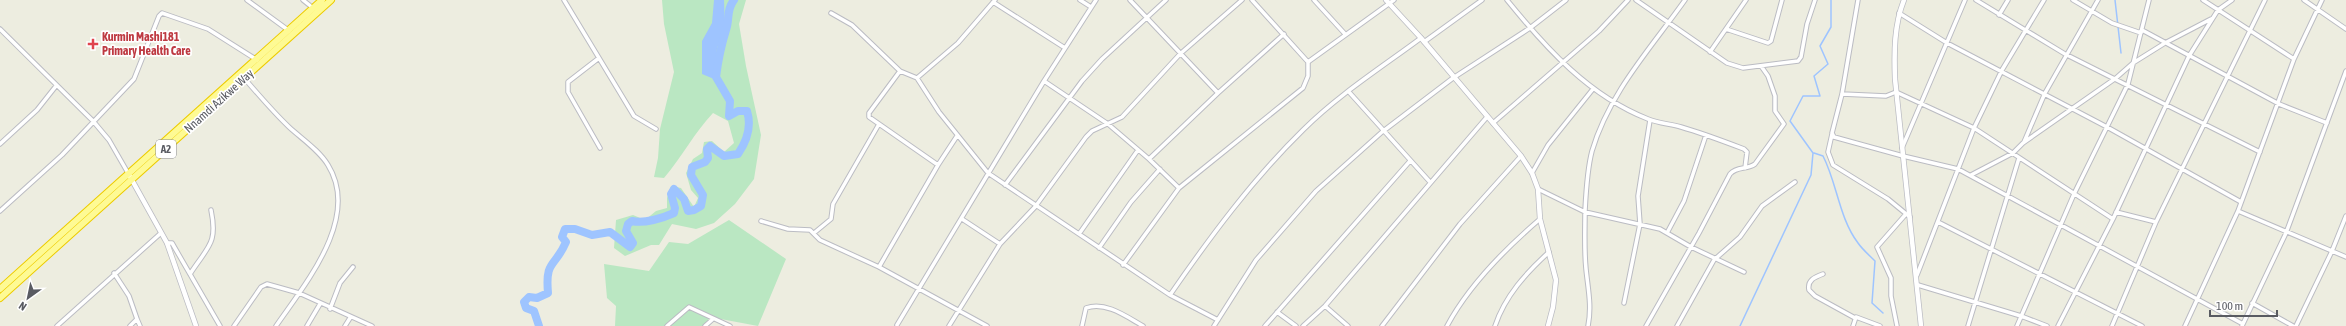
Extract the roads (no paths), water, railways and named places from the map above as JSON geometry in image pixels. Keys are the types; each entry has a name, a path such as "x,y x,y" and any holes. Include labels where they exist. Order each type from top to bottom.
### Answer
{"highway":[{"name":"Nnamdi Azikwe Way","path":"0,298 244,78 288,30 322,0"},
{"name":"Nnamdi Azikwe Way","path":"0,289 128,174 331,0"}],"street":[{"path":"247,0 288,30"},
{"path":"303,0 313,8"},
{"path":"564,0 634,116 656,129"},
{"path":"1080,0 1091,7"},
{"path":"896,326 1044,81 1096,0"},
{"path":"1130,0 1218,93"},
{"path":"1005,185 1069,98 1102,58 1147,19 1166,0"},
{"path":"949,326 1000,244 1035,206 1086,137 1092,131 1122,116 1180,54 1242,0"},
{"path":"1123,264 1179,188 1304,88 1308,76 1308,62 1252,0"},
{"path":"1314,0 1345,34"},
{"path":"1170,295 1206,243 1258,179 1304,129 1349,92 1482,0"},
{"path":"1508,0 1530,28 1564,63 1593,89 1614,102 1650,120 1706,135 1746,150 1745,168"},
{"path":"1214,326 1256,260 1316,191 1382,132 1453,78 1530,28 1566,0"},
{"path":"1493,123 1564,63 1599,31 1628,0"},
{"path":"1636,0 1710,52 1735,67 1760,66 1798,61 1802,57 1807,24 1815,0"},
{"path":"1588,326 1590,299 1586,268 1585,212 1592,153 1598,135 1614,102 1635,65 1669,24 1685,0"},
{"path":"1710,52 1746,0"},
{"path":"1726,29 1768,43 1771,41 1782,0"},
{"path":"1858,0 1842,94 1828,152 1833,165 1888,199 1908,216"},
{"path":"1904,0 1899,13 1894,49 1896,92 1908,216 1917,275 1921,326"},
{"path":"1902,149 1965,0"},
{"path":"1976,0 2025,32 2065,54 2128,84 2260,152"},
{"path":"1999,15 2008,0"},
{"path":"1917,275 1974,128 2002,70 2044,0"},
{"path":"2073,0 2112,23 2141,32 2165,43 2279,104 2327,123"},
{"path":"2023,143 2045,93 2065,54 2098,0"},
{"path":"2017,326 2074,194 2128,84 2149,0"},
{"path":"2203,0 2249,32 2294,59"},
{"path":"2058,326 2116,212 2189,56 2218,10 2232,0"},
{"path":"2112,326 2156,222 2265,0"},
{"path":"2304,0 2318,8 2346,29"},
{"path":"2185,326 2242,202 2279,104 2294,59 2322,0"},
{"path":"917,78 958,43 994,1 1065,48"},
{"path":"1308,62 1390,1 1453,78 1521,156 1532,173 1538,189 1540,219 1550,251 1556,280 1553,307 1548,326"},
{"path":"831,12 852,25 900,71 917,78 957,136 988,173 1035,206 1170,295 1218,320"},
{"path":"0,211 62,155 134,79 159,16 162,13 208,29 258,61"},
{"path":"1899,13 1947,43 2002,70 2107,126 2182,170 2242,202"},
{"path":"1971,176 2013,153 2023,143 2116,78 2133,63 2165,43 2212,19"},
{"path":"0,29 93,121 109,140 166,243 196,326"},
{"path":"1149,159 1218,93 1284,34"},
{"path":"599,58 568,82 567,86 568,92 600,148"},
{"path":"1646,326 1730,174 1733,170 1745,168 1755,164 1784,124 1775,111 1776,99 1768,76 1760,66"},
{"path":"900,71 869,113 869,117 938,165"},
{"path":"1832,133 1837,138 1958,169 2099,245 2138,264 2243,325 2286,233 2346,72"},
{"path":"244,78 278,116 324,159 334,178 337,192 337,222 313,273 276,326"},
{"path":"1044,81 1108,124 1149,159 1179,188"},
{"path":"0,144 37,110 56,86"},
{"path":"1532,173 1548,145 1593,89"},
{"path":"1349,92 1382,132 1430,182"},
{"path":"1842,94 1886,96 1896,92 1922,102 1974,128 2113,218"},
{"path":"1303,326 1325,306 1487,117"},
{"path":"1624,303 1640,224 1638,196 1650,120"},
{"path":"814,233 831,219 833,204 879,124"},
{"path":"1667,233 1684,201 1706,135"},
{"path":"879,267 938,165 957,136"},
{"path":"1079,234 1138,150"},
{"path":"1382,326 1460,224 1521,156"},
{"path":"1968,326 2019,158"},
{"path":"1265,326 1410,161"},
{"path":"1098,248 1131,202 1160,169"},
{"path":"1677,326 1716,258 1740,237 1762,206 1795,182"},
{"path":"1538,189 1585,212 1649,225 1744,272"},
{"path":"190,274 214,239 215,230 211,210"},
{"path":"2238,211 2286,233 2346,257"},
{"path":"2116,212 2156,222"},
{"path":"1897,326 1892,296 1891,278 1877,247 1908,216"},
{"path":"2296,326 2332,251 2346,216"},
{"path":"962,218 1000,244"},
{"path":"1447,326 1474,286 1520,236 1540,219"},
{"path":"761,221 788,229 810,230 820,240 879,267 987,326"},
{"path":"1938,222 1992,248 2142,326"},
{"path":"57,326 114,273 161,233"},
{"path":"166,243 172,243 220,326"},
{"path":"1495,326 1508,296 1532,268 1550,251"},
{"path":"330,309 340,283 352,267"},
{"path":"114,273 129,296 140,326"},
{"path":"1822,274 1812,279 1809,284 1809,290 1815,296 1855,318 1858,317 1880,326"},
{"path":"234,326 263,285 299,293 330,309 372,326"},
{"path":"1918,285 2021,316 2047,326"},
{"path":"2252,303 2293,326"},
{"path":"307,326 320,304"},
{"path":"1082,326 1086,308 1102,306 1113,310 1143,326"},
{"path":"1325,306 1348,326"},
{"path":"667,326 688,307 730,326"},
{"path":"1277,312 1296,326"},
{"path":"345,326 350,318"},
{"path":"1853,326 1855,318"},
{"path":"130,326 137,319"},
{"path":"705,326 713,319"},
{"path":"896,326 903,326"}],"water":[{"path":"714,0 724,0 725,29 717,48 714,79 702,74 702,41 712,23"}],"waterway":[{"path":"539,326 534,311 526,308 524,302 529,297 537,298 548,293 547,282 549,269 566,242 562,237 565,229 575,229 592,235 610,232 630,247 633,243 626,231 628,224 632,221 642,222 653,220 674,213 675,208 671,194 674,189 684,199 688,211 694,210 701,206 703,195 691,175 692,167 705,162 708,158 707,149 710,146 724,156 738,154 741,149 748,134 749,128 747,111 738,111 729,116 730,101 716,77 729,11 734,0"},
{"path":"1740,326 1811,175 1813,153 1790,121 1803,96 1820,96 1814,76 1828,64 1820,46 1831,27 1831,0"},
{"path":"2115,0 2121,53"},
{"path":"1814,153 1823,156 1828,166 1846,223 1858,243 1875,261 1872,303 1883,313"}],"place":[{"name":"Kurmin Mashi181 Primary Health Care","path":"93,44"}]}
